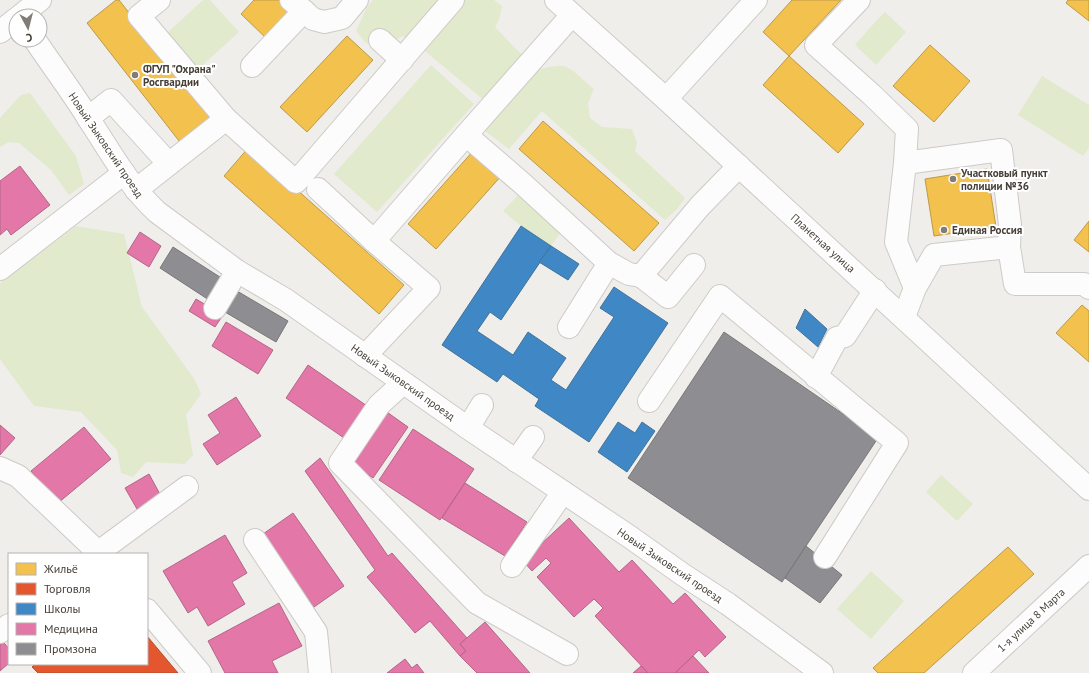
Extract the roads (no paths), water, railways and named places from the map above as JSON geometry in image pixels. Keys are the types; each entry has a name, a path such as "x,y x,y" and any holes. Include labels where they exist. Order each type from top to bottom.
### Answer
{"street":[{"path":"30,8 40,0"},
{"path":"159,0 138,16 226,119 296,182 453,0"},
{"path":"252,66 298,6 313,19 324,22 342,18 357,0"},
{"name":"Планетная улица","path":"556,0 875,290 1089,489"},
{"path":"666,99 756,0"},
{"path":"859,0 816,45 872,95 907,130 905,163 896,242 916,288"},
{"path":"374,241 466,134 572,15"},
{"path":"0,32 8,26"},
{"path":"380,40 402,60"},
{"name":"Новый Зыковский проезд","path":"40,48 136,190 145,202 157,212 237,271 286,300 468,428 728,604 822,673"},
{"path":"88,118 111,100 169,164"},
{"path":"136,190 226,119"},
{"path":"466,134 609,263 628,274 641,276 668,297 694,265"},
{"path":"905,163 1000,150 1010,225 1009,246 1016,284 1084,284 1089,288"},
{"path":"641,276 700,206 739,166"},
{"path":"0,269 124,173"},
{"path":"318,189 374,241 429,288 365,356"},
{"path":"904,317 916,288 934,255 1009,246"},
{"path":"569,327 609,263"},
{"path":"215,308 237,271"},
{"path":"816,377 837,338 845,336 875,290"},
{"path":"649,400 720,296 897,444 825,557"},
{"path":"403,382 379,405 340,462 477,603 567,654"},
{"path":"468,428 482,405"},
{"path":"516,461 533,437"},
{"path":"0,468 18,476 98,553 188,487"},
{"path":"512,566 564,492"},
{"path":"255,540 316,632 320,673"},
{"name":"1-я улица 8 Марта","path":"974,673 1089,566"},
{"path":"148,611 200,673"},
{"path":"0,632 8,626"}],"place":[{"name":"ФГУП \"Охрана\" Росгвардии","path":"135,75"},
{"name":"Участковый пункт полиции №36","path":"953,179"},
{"name":"Единая Россия","path":"944,230"}]}
